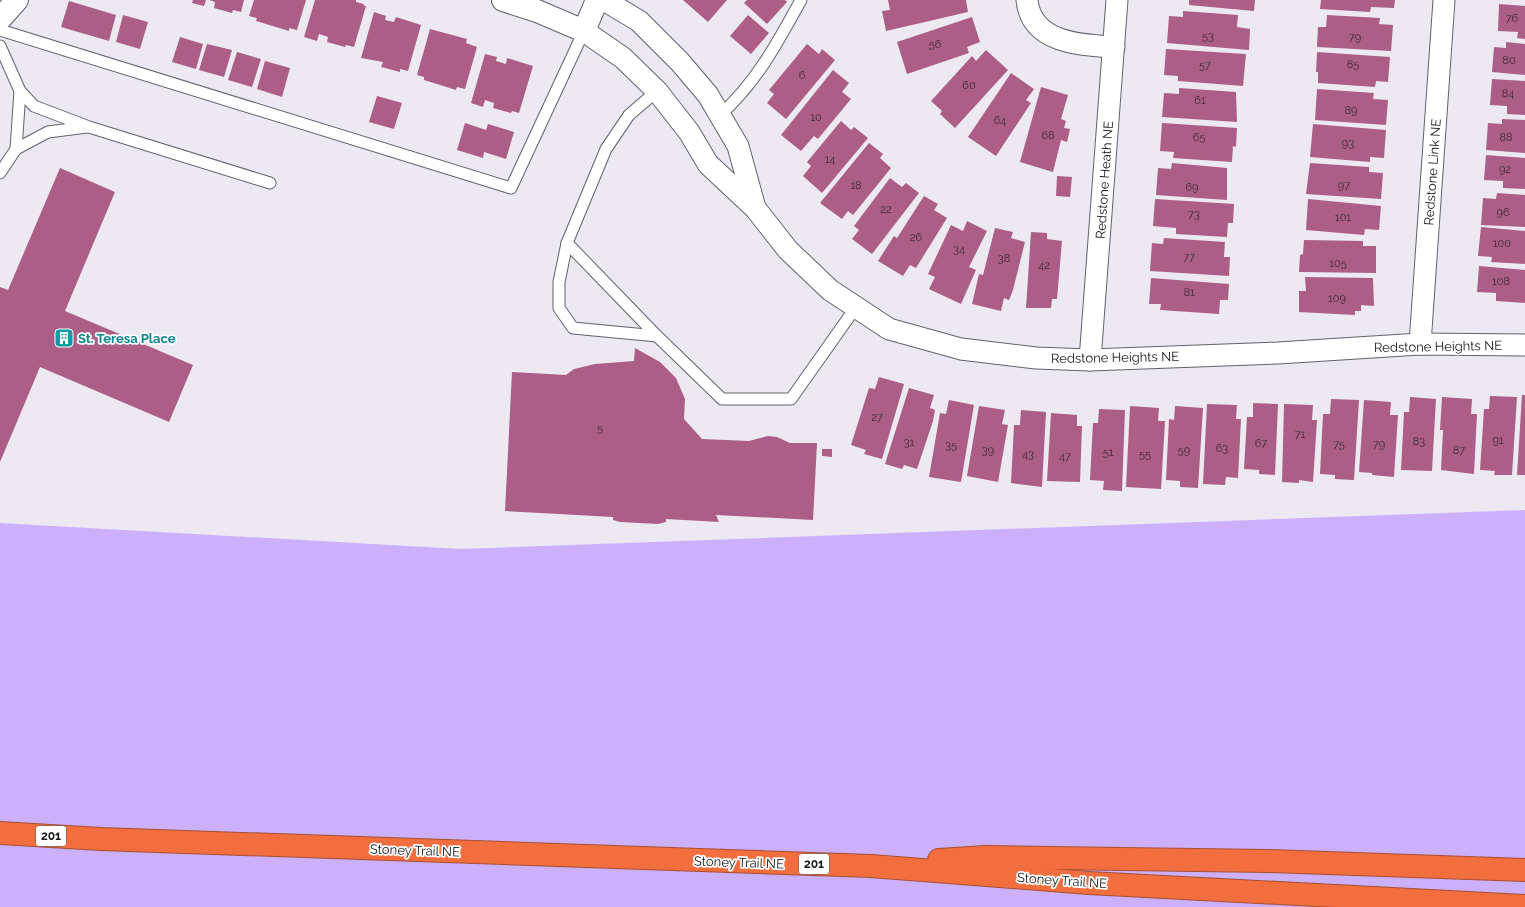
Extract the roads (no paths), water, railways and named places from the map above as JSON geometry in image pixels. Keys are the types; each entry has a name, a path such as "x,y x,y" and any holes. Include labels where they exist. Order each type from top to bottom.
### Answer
{"highway":[{"name":"Stoney Trail NE","path":"0,833 101,839 871,866 1089,883 1525,906"},
{"path":"871,866 986,856 1267,861 1525,870"}],"street":[{"path":"0,19 17,0"},
{"path":"503,0 537,11 584,31 597,0"},
{"name":"Redstone Heights NE","path":"604,0 639,22 680,62 708,95 738,146 755,208"},
{"path":"1027,0 1028,12 1046,34 1079,45 1114,47"},
{"name":"Redstone Heath NE","path":"1090,360 1114,47 1116,0"},
{"name":"Redstone Link NE","path":"1420,344 1444,0"},
{"name":"Redstone Heights NE","path":"584,31 623,58 657,91 689,132 708,164 755,208 788,250 830,290 890,329 961,349 1036,358 1090,360 1278,353 1420,344 1525,345"}],"lane":[{"path":"720,115 755,78 774,50 800,0"},
{"path":"0,30 511,188 584,31"},
{"path":"0,46 20,91 34,106 89,127 270,183"},
{"path":"16,149 20,91"},
{"path":"657,91 629,115 606,149 567,243 559,282 559,308 573,328 657,336"},
{"path":"0,173 16,149 48,132 89,127"},
{"path":"567,243 657,336 722,399 791,399 856,307"}],"place":[{"name":"St. Teresa Place","path":"64,338"}]}
